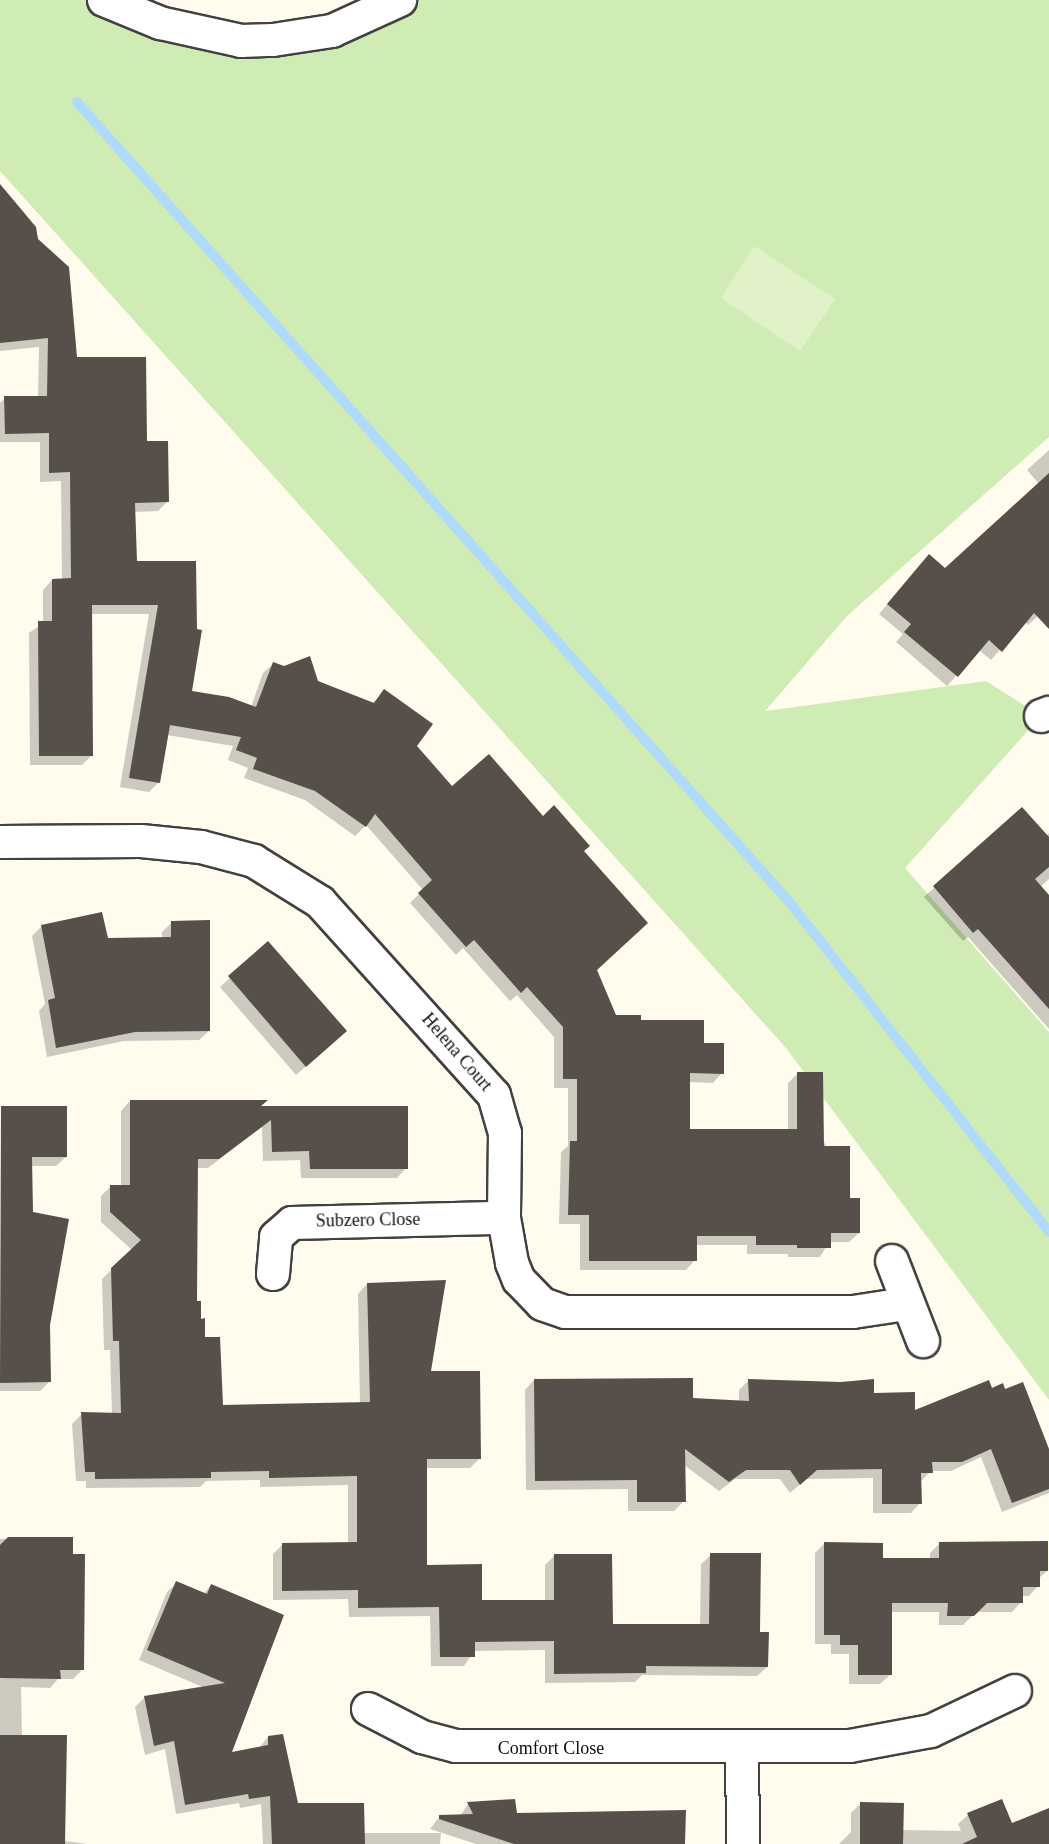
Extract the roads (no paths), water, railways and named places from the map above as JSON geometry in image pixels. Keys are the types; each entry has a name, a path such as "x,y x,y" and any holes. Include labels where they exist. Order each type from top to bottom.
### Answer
{"street":[{"path":"110,1 176,28 252,41 332,31 400,0"},
{"name":"Helena Court","path":"0,842 183,844 254,861 305,889 338,917 494,1095 505,1133 504,1218 519,1280 531,1296 559,1311 853,1312 906,1304"},
{"name":"Subzero Close","path":"273,1274 276,1237 292,1224 504,1218"},
{"path":"892,1261 906,1304 923,1341"},
{"name":"Comfort Close","path":"368,1709 422,1737 456,1746 850,1746 931,1731 1016,1691"},
{"path":"742,1747 743,1844"}],"waterway":[{"path":"77,102 791,904 1049,1232"}]}
